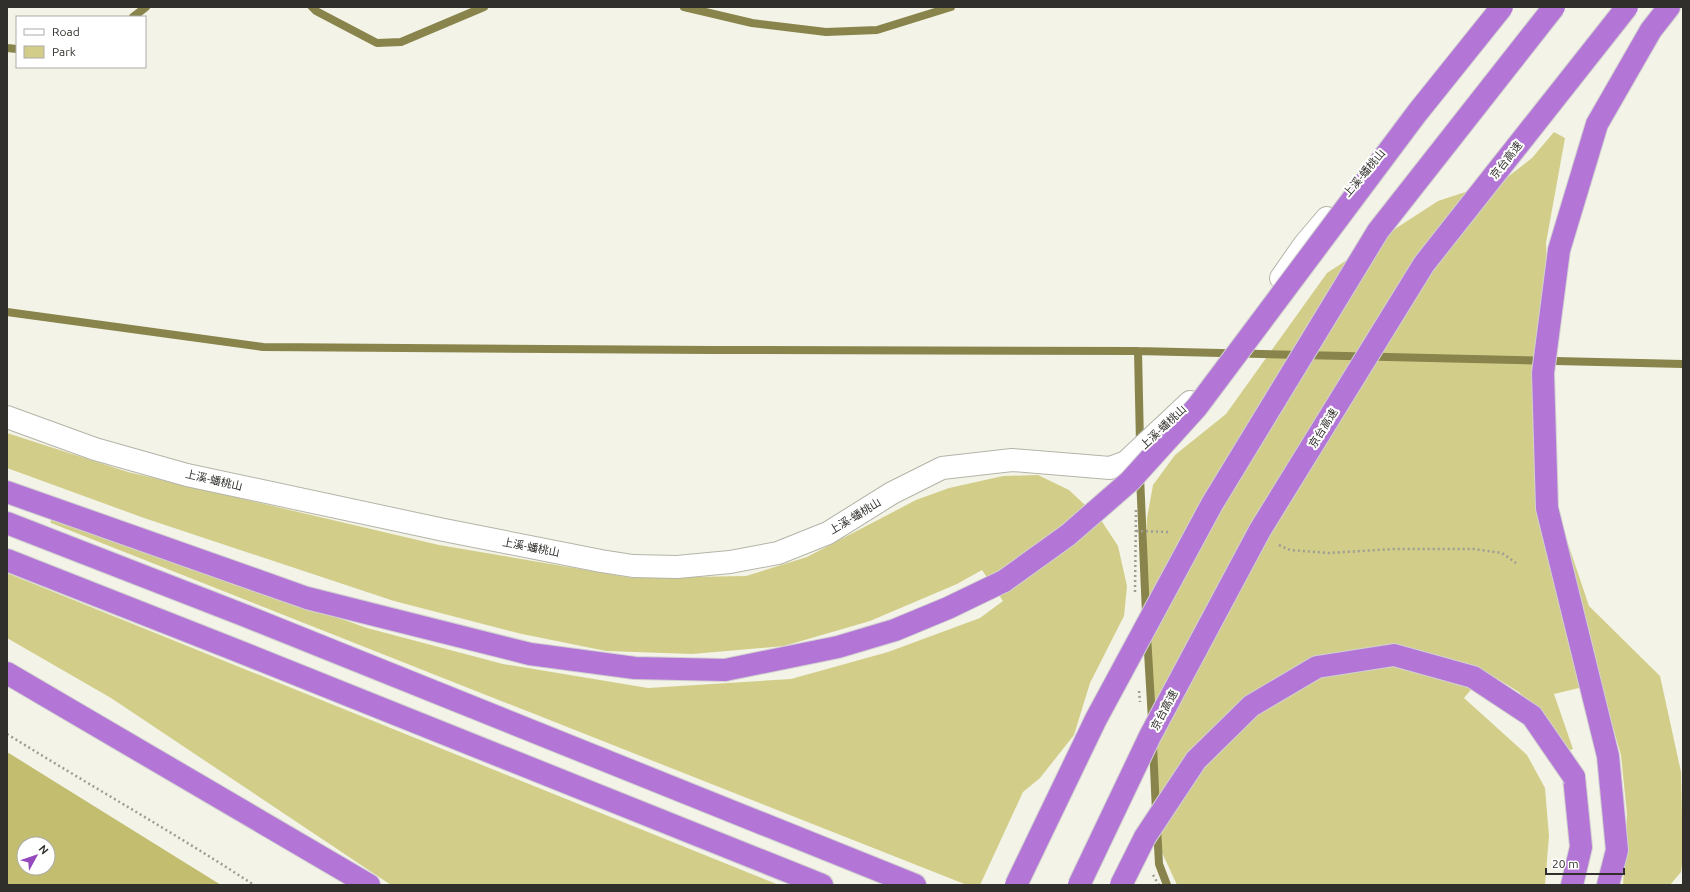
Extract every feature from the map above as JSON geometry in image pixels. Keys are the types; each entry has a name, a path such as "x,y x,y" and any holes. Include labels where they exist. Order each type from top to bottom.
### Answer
{"highway":[{"path":"7,492 307,598 530,654 635,668 725,670 838,647 895,630 948,608 1004,581 1068,535 1130,481 1197,407 1417,112 1502,7"},
{"path":"1016,885 1096,719 1212,504 1378,231 1554,7"},
{"name":"京台高速","path":"1079,885 1150,736 1260,530 1424,264 1626,7"},
{"path":"1608,885 1617,850 1608,756 1547,508 1543,373 1559,250 1597,124 1651,30 1669,7"},
{"path":"7,523 253,619 915,885"},
{"path":"7,560 822,885"},
{"path":"1120,885 1146,837 1196,760 1251,706 1316,667 1394,655 1473,677 1532,716 1574,777 1581,847 1572,885"},
{"path":"7,673 369,885"}],"street":[{"name":"上溪-蟠桃山","path":"7,417 95,449 187,475 444,530 633,566 677,567 730,562 778,554 828,533 892,493 942,468 1012,460 1110,468 1126,462 1198,395 1304,245 1502,7"}],"path":[{"path":"1136,531 1175,532"},
{"path":"1276,544 1290,550 1328,553 1394,549 1474,549 1502,553 1516,563"},
{"path":"7,734 114,800 199,849 254,885"}],"green space":[{"path":"1554,132 1565,138 1546,243 1556,508 1589,606 1660,676 1681,772 1683,857 1681,872 1670,885 1623,885 1627,814 1621,755 1600,683 1554,694 1573,749 1567,751 1557,735 1519,692 1486,672 1464,698 1527,755 1545,788 1549,836 1545,885 1177,885 1159,846 1152,763 1146,551 1147,518 1153,485 1175,455 1226,414 1327,273 1438,201 1505,179 1532,158"},
{"path":"7,433 128,472 439,545 633,578 746,576 807,557 916,500 949,488 1003,476 1038,475 1069,490 1101,520 1118,546 1127,586 1124,616 1090,683 1074,735 1040,778 1023,792 980,885 967,885 51,523 50,516 367,628 503,664 648,688 791,679 888,652 980,618 1003,601 982,570 957,584 870,621 784,646 692,654 606,651 522,634 394,601 144,518 7,468"},
{"path":"7,573 779,885 391,885 111,698 7,638"}],"shaded area":[{"path":"7,752 221,885 7,885"}],"waterway":[{"path":"134,16 146,7"},
{"path":"312,7 316,11 377,43 401,42 484,7"},
{"path":"684,7 752,23 826,32 877,30 951,7"},
{"path":"7,48 16,49"},
{"path":"7,312 263,347 1138,351 1683,364"},
{"path":"1138,351 1140,444"},
{"path":"1140,476 1146,614"},
{"path":"1147,635 1152,720"},
{"path":"1153,745 1156,812"},
{"path":"1157,827 1159,864 1167,885"}]}
